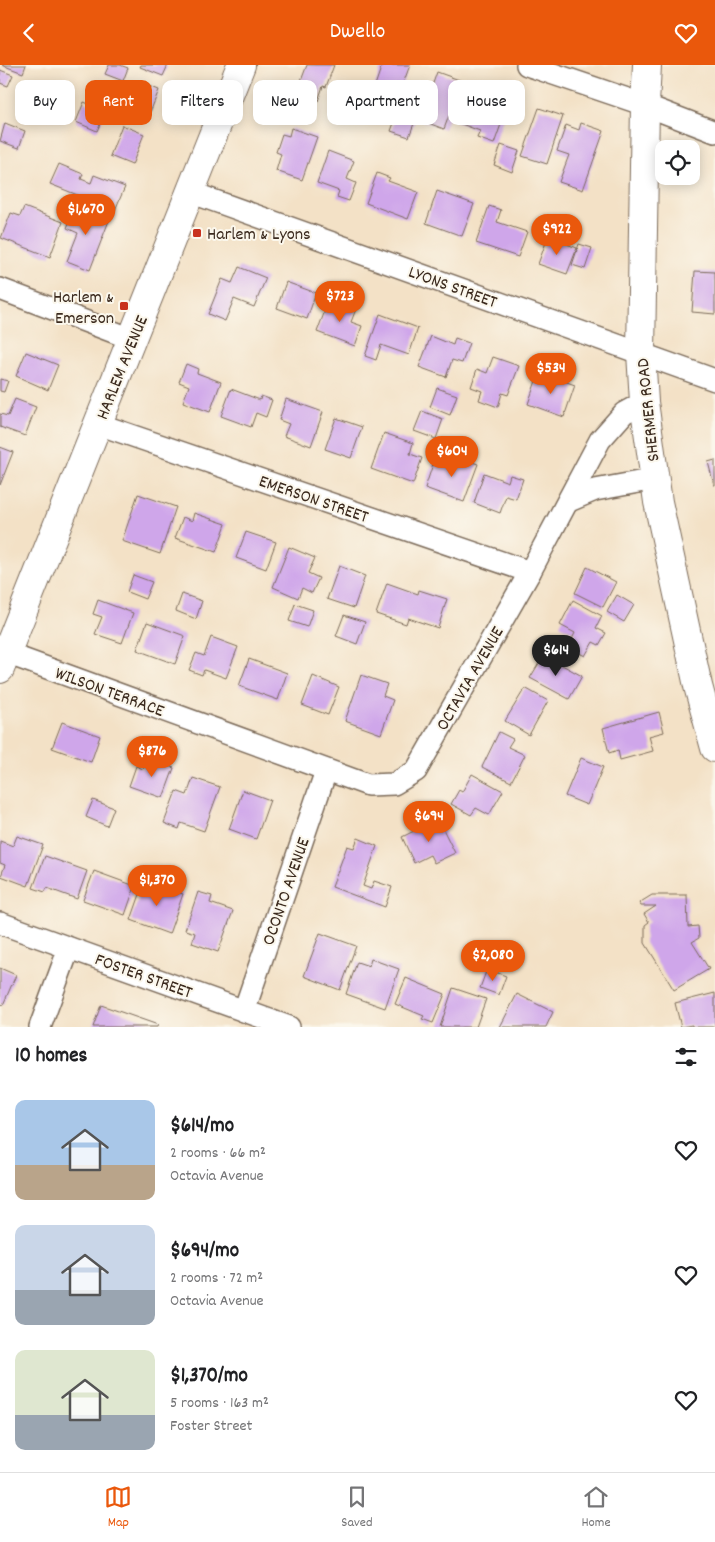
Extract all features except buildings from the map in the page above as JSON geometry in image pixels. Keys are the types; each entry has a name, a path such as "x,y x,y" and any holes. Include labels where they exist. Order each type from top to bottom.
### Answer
{"main road":[{"name":"HARLEM AVENUE","path":"3,661 241,65"},
{"name":"SHERMER ROAD","path":"647,65 641,353 644,402 658,502 698,686 715,748"}],"street":[{"path":"527,65 645,105 715,132"},
{"name":"LYONS STREET","path":"190,193 715,380"},
{"path":"0,289 132,339"},
{"name":"OCTAVIA AVENUE","path":"326,771 368,785 394,784 416,771 530,572 600,440 624,413 644,402"},
{"name":"EMERSON STREET","path":"98,424 530,572"},
{"path":"569,501 595,490 655,479"},
{"name":"WILSON TERRACE","path":"3,661 326,771"},
{"name":"OCONTO AVENUE","path":"244,1011 326,771"},
{"name":"FOSTER STREET","path":"0,923 288,1027"},
{"path":"40,1027 69,948"}],"place":[{"name":"Harlem & Lyons","path":"197,233"},
{"name":"Harlem & Emerson","path":"124,306"}]}
